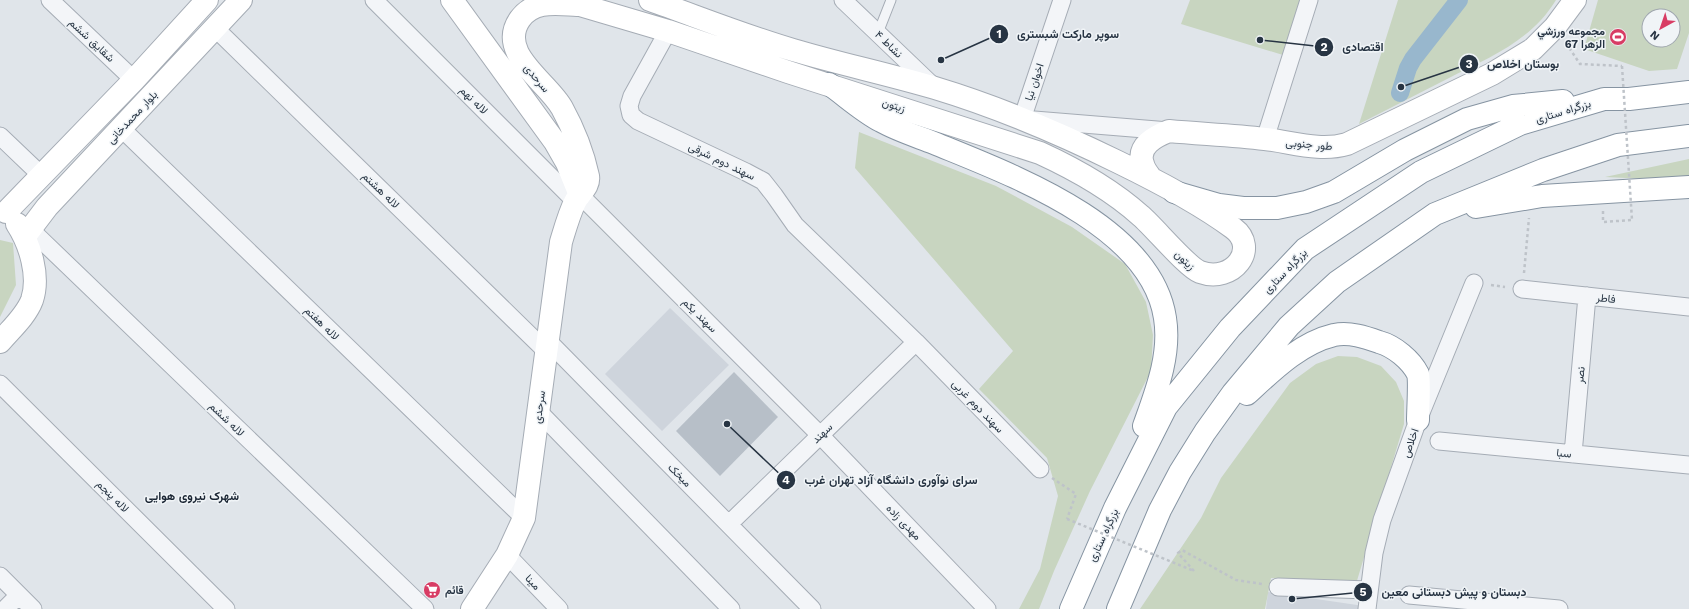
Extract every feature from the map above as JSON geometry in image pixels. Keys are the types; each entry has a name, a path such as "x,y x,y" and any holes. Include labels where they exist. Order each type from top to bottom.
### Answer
{"main road":[{"path":"0,342 23,316 32,300 34,285 28,232 17,222 3,216 134,80 207,0"},
{"name":"بلوار محمدخانی","path":"28,232 47,207 241,0"},
{"name":"سرحدی","path":"452,0 555,142 567,163 577,198"},
{"name":"زیتون","path":"571,3 668,31 1040,153 1071,167 1110,190 1141,216 1199,272 1217,275 1230,272 1239,263 1243,251 1243,243 1238,232 1151,178 1081,144 1022,119 936,88 791,50 650,0"},
{"name":"طور جنوبی","path":"1169,131 1265,139 1308,146 1334,148 1347,144 1492,74 1533,49 1555,27 1575,0"},
{"name":"سرحدی","path":"472,609 507,555 524,518 561,242 577,198 587,184 588,177 581,150 561,106 520,57 515,46 514,34 517,23 524,13 534,6 545,3 571,3"},
{"path":"829,84 880,121 1007,173 1063,201 1100,226 1127,248 1144,269 1159,293 1166,318 1166,347 1159,383 1115,508"},
{"name":"بزرگراه ستاری","path":"1071,609 1115,508 1166,407 1230,328 1305,249 1421,172 1520,124 1604,98 1629,99 1689,92"},
{"path":"1174,192 1219,205 1243,208 1277,208 1306,202 1334,192 1405,150 1467,119 1513,106 1604,98"},
{"path":"1151,178 1142,164 1142,152 1146,144 1156,136 1169,131"},
{"path":"1118,609 1160,510 1180,472 1205,432 1233,393 1289,326 1337,282 1435,214 1543,170 1618,145 1689,136"},
{"path":"1435,214 1542,196 1689,187"},
{"path":"1656,188 1689,193"},
{"path":"1205,432 1267,375 1303,348 1335,335 1357,335 1386,344 1407,359 1418,375 1418,420"}],"street":[{"name":"شقایق ششم","path":"50,0 134,80"},
{"name":"لاله نهم","path":"374,0 577,198"},
{"name":"نشاط ۴","path":"842,0 936,88"},
{"name":"اخوان نیا","path":"1022,119 1062,0"},
{"path":"1265,139 1309,0"},
{"name":"لاله هشتم","path":"215,28 547,346"},
{"name":"سهند دوم شرقی","path":"668,31 632,96 629,106 630,115 638,121 763,181 795,225 916,342"},
{"name":"طور جنوبی","path":"1022,119 1169,131"},
{"name":"لاله هفتم","path":"121,128 524,518"},
{"path":"0,136 42,176"},
{"name":"سهند يكم","path":"577,198 820,435"},
{"name":"لاله ششم","path":"28,232 425,609"},
{"name":"اخلاص","path":"1367,609 1374,553 1382,520 1418,420 1474,283"},
{"name":"فاطر","path":"1522,289 1689,307"},
{"name":"نصر","path":"1573,454 1587,296"},
{"name":"سهند","path":"729,524 916,342"},
{"name":"سهند دوم غربی","path":"916,342 1040,469"},
{"name":"میخک","path":"547,346 729,524 804,606"},
{"name":"لاله پنجم","path":"0,384 226,609"},
{"path":"538,412 731,609"},
{"name":"مهدی زاده","path":"820,435 987,609"},
{"name":"سبا","path":"1439,441 1689,465"},
{"name":"مینا","path":"507,555 560,609"},
{"path":"0,576 33,609"},
{"path":"1278,586 1369,590"},
{"path":"5,609 19,595"},
{"path":"1409,595 1558,609"}],"lane":[{"path":"878,33 891,0"}],"path":[{"path":"1555,27 1580,64 1622,66 1632,220 1603,222"},
{"path":"1474,283 1522,289 1529,212"},
{"path":"1040,469 1076,494 1067,519 1194,571 1178,553 1182,550 1236,580 1278,586"}],"shaded area":[{"path":"670,308 729,365 662,431 605,374"},
{"path":"1268,592 1364,606 1363,609 1266,609"}],"green space":[{"path":"1190,0 1301,0 1283,55 1181,24"},
{"path":"1398,0 1556,0 1534,27 1522,37 1494,55 1359,124"},
{"name":"مجموعه ورزشي الزهرا 67","path":"1598,0 1689,0 1689,33 1677,69 1649,71 1584,49"},
{"path":"859,132 996,186 1072,227 1125,264 1146,302 1153,335 1151,371 1090,491 1054,571 1039,609 1019,609 1040,569 1058,496 1047,458 979,389 1013,351 855,168"},
{"path":"1689,159 1689,179 1668,180 1605,177"},
{"path":"0,240 13,243 16,285 0,317"},
{"path":"1338,356 1357,357 1381,366 1396,382 1404,401 1404,424 1356,584 1271,578 1265,609 1140,609 1201,518 1221,478 1290,383 1316,364"}],"building":[{"path":"734,372 778,417 720,476 676,431"}],"waterway":[{"path":"1400,93 1408,68 1413,59 1459,0"}],"place":[{"name":"مجموعه ورزشي الزهرا 67","path":"1618,37"},
{"name":"اقتصادی","path":"1260,40"},
{"name":"سوپر مارکت شبستری","path":"941,60"},
{"name":"بوستان اخلاص","path":"1401,87"},
{"name":"سرای نوآوری دانشگاه آزاد تهران غرب","path":"727,424"},
{"name":"قائم","path":"432,590"},
{"name":"دبستان و پیش دبستانی معین","path":"1292,599"}],"district":[{"name":"شهرک نیروی هوایی","path":"192,496"}]}
